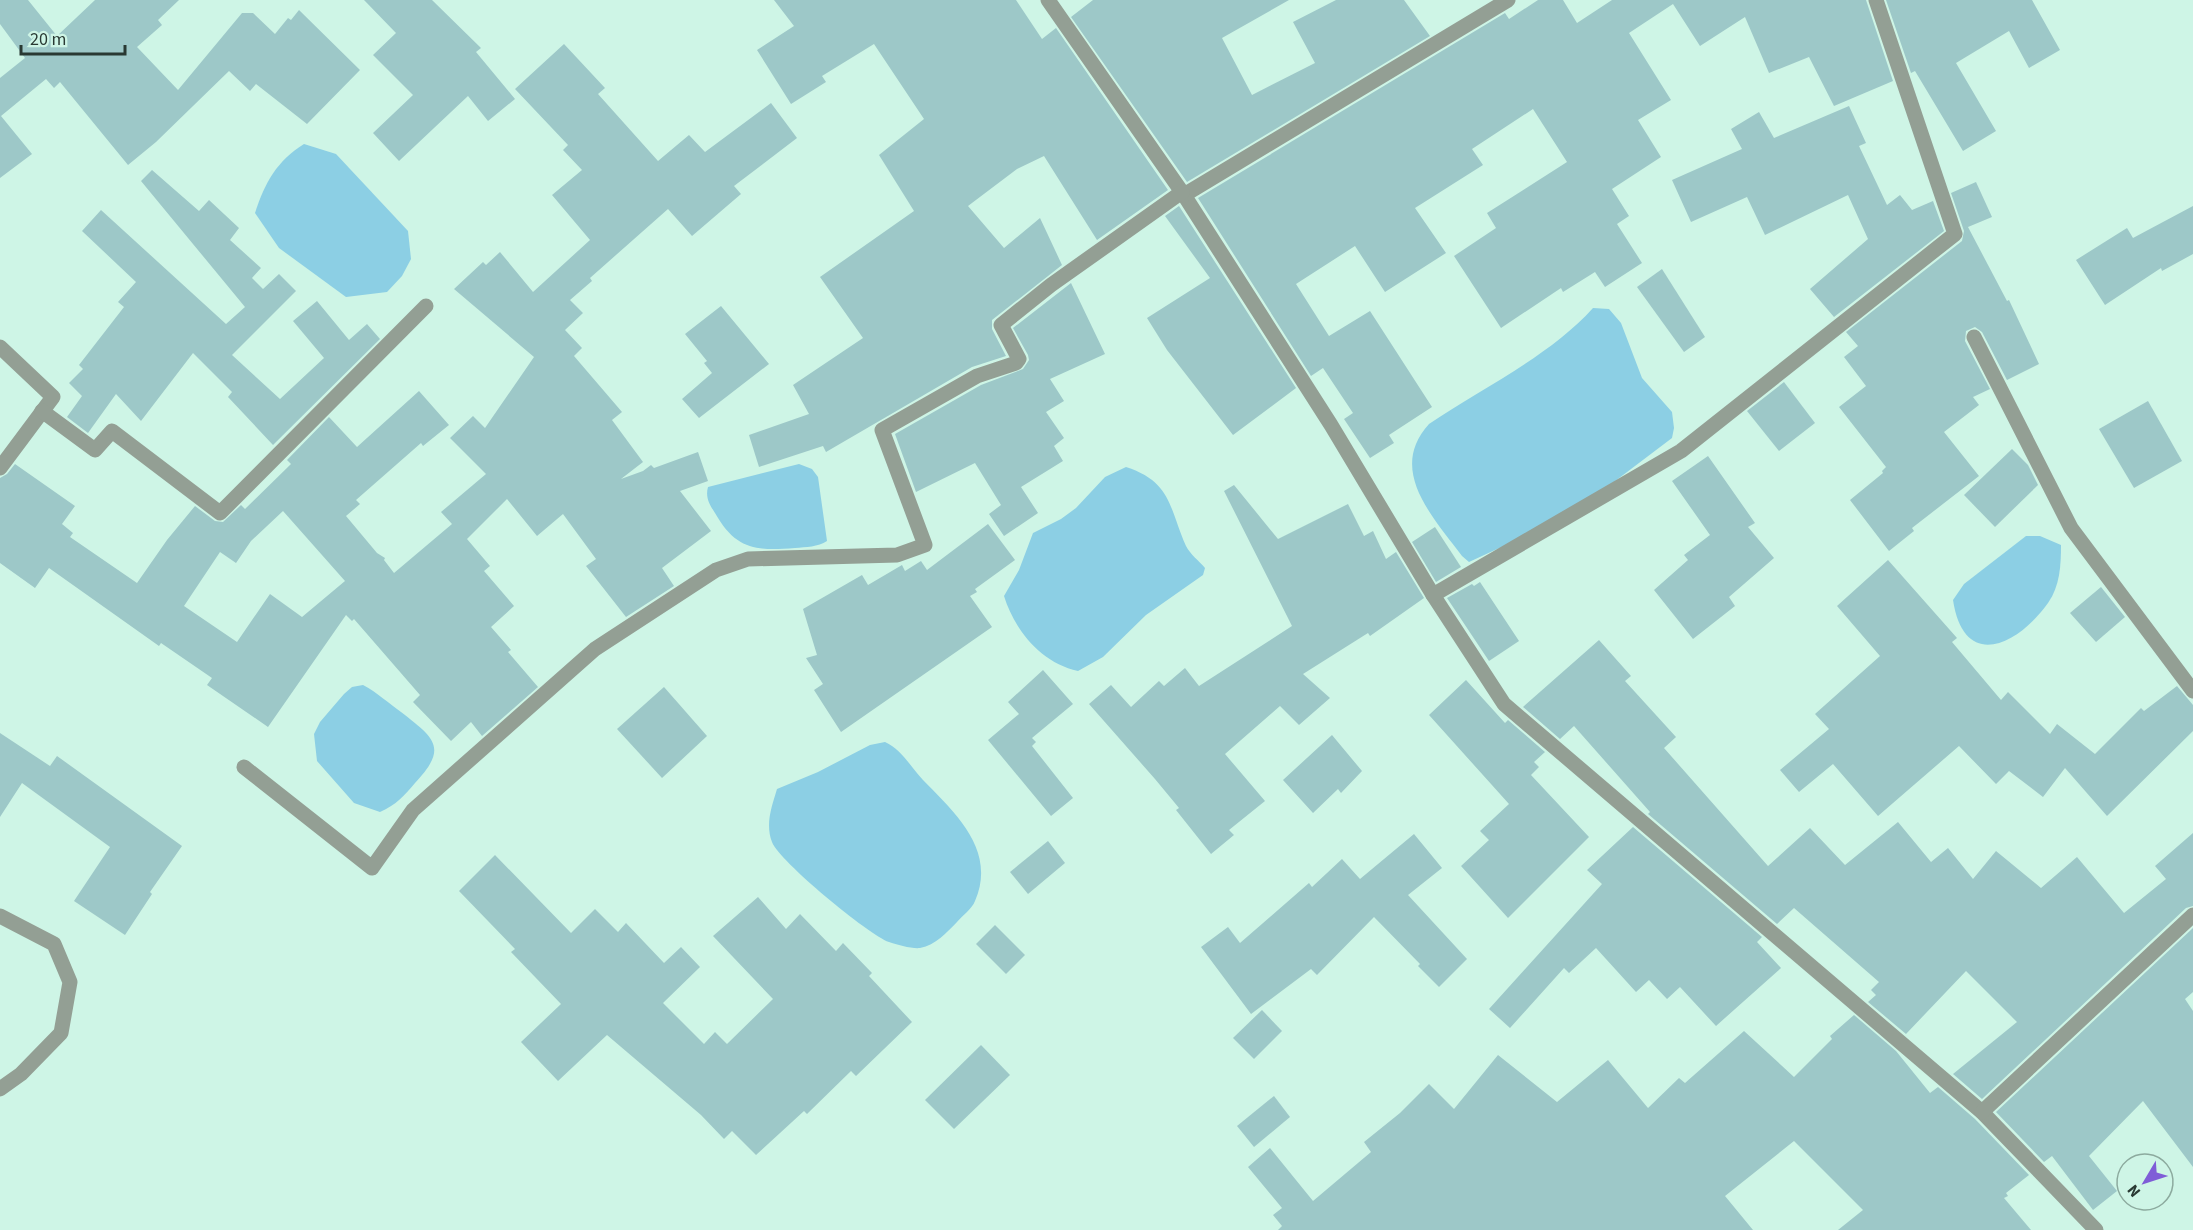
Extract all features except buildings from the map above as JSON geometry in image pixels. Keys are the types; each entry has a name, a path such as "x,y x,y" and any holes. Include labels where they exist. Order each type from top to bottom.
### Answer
{"street":[{"path":"1048,0 1183,194 1330,425 1433,595 1504,704 1982,1112 2096,1230"},
{"path":"244,767 372,868 413,810 595,649 716,570 748,559 897,555 925,545 882,430 977,376 1016,363 1019,359 1001,325 1051,285 1183,194 1508,0"},
{"path":"1433,595 1681,451 1955,234 1876,0"},
{"path":"42,411 95,450 112,430 220,513 426,306"},
{"path":"1974,337 2071,528 2193,691"},
{"path":"0,347 53,397 0,468"},
{"path":"1982,1112 2193,915"},
{"path":"0,916 54,944 70,982 61,1033 21,1074 0,1089"}],"water":[{"path":"304,144 336,154 408,231 411,259 402,276 387,292 346,297 279,248 255,213 273,173 286,158"},
{"path":"1593,308 1609,309 1621,323 1642,378 1672,412 1674,428 1672,438 1598,494 1508,544 1469,562 1439,525 1419,493 1413,476 1412,459 1417,441 1429,424 1536,356 1576,325"},
{"path":"799,464 812,469 818,477 827,541 812,546 769,549 748,546 739,541 723,525 710,504 707,495 708,487"},
{"path":"1126,467 1141,473 1161,489 1172,508 1186,546 1205,568 1203,575 1146,615 1103,657 1078,671 1052,661 1031,644 1015,621 1004,596 1019,570 1033,533 1061,519 1076,508 1105,477"},
{"path":"2026,536 2040,536 2061,545 2060,568 2055,590 2036,618 2022,630 2008,639 1993,644 1980,644 1968,637 1959,623 1953,600 1964,584"},
{"path":"363,685 422,729 433,744 432,760 426,771 395,803 380,812 354,803 317,761 314,734 320,722 352,687"},
{"path":"885,742 901,754 959,819 977,849 981,865 980,883 972,907 940,938 920,948 889,942 863,926 790,865 772,842 770,835 770,815 777,789 818,772 870,745"}]}
